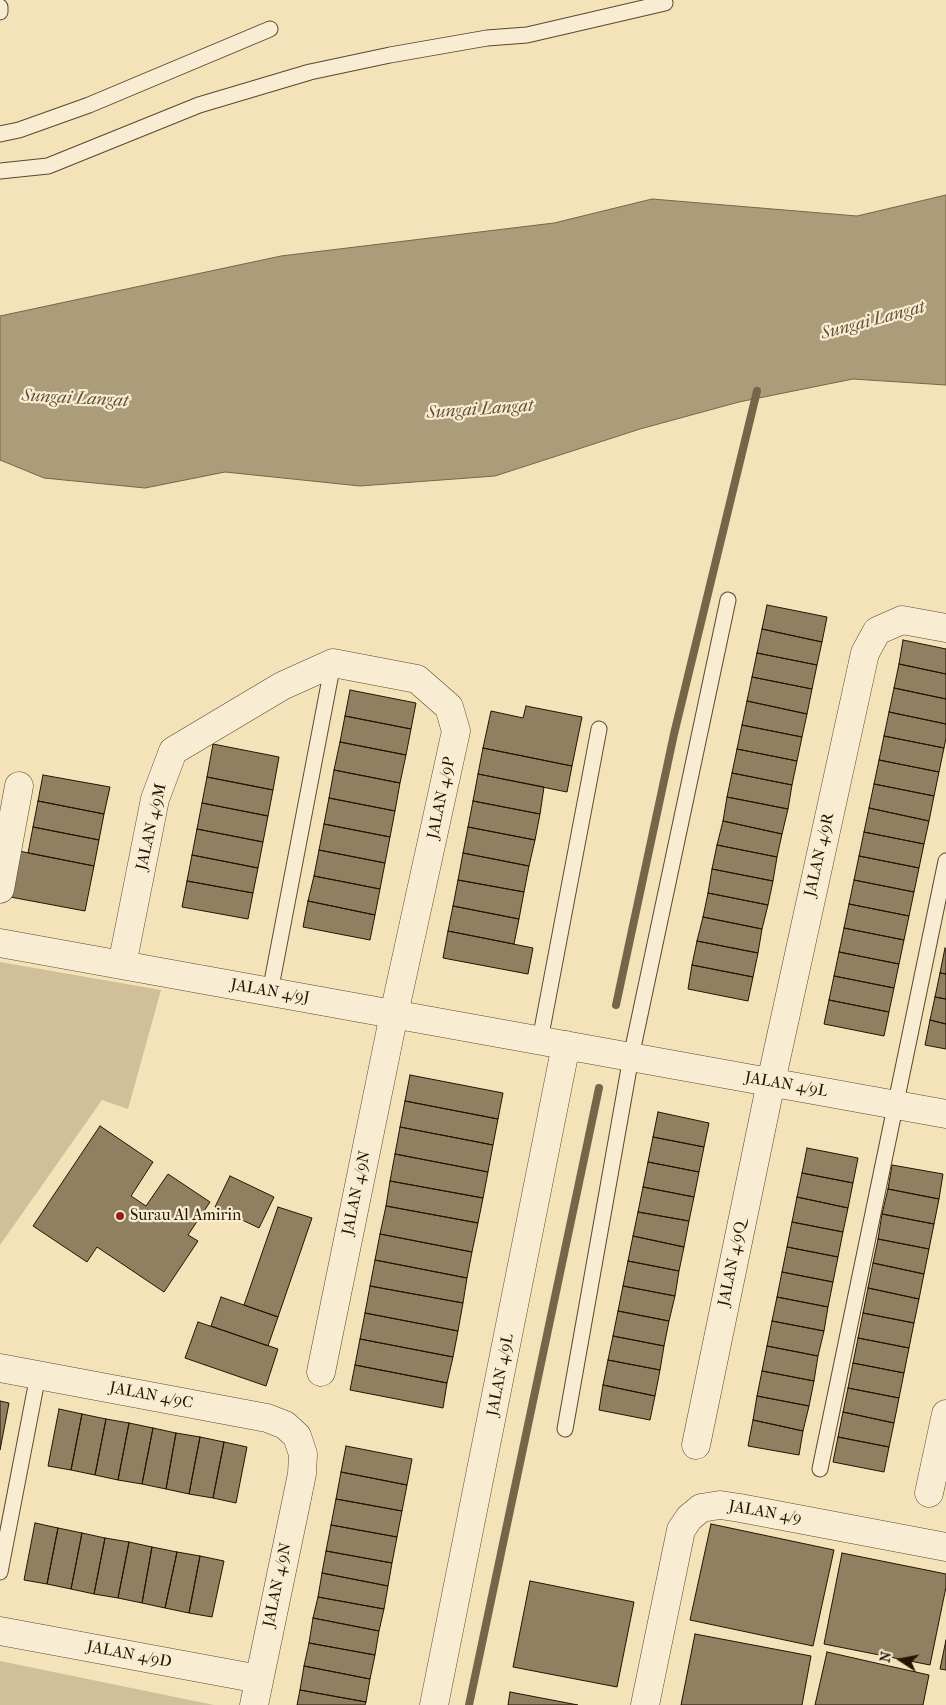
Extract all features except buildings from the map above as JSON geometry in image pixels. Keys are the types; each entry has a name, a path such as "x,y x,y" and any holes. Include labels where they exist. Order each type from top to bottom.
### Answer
{"street":[{"name":"JALAN 4/9R","path":"771,1082 865,653 877,631 902,620 946,628"},
{"name":"JALAN 4/9M","path":"122,965 155,799 173,751 282,686 333,663"},
{"name":"JALAN 4/9P","path":"333,663 417,679 449,708 456,731 394,1014"},
{"path":"0,889 19,786"},
{"name":"JALAN 4/9J","path":"0,943 540,1040"},
{"name":"JALAN 4/9N","path":"320,1372 394,1014"},
{"name":"JALAN 4/9L","path":"540,1040 946,1114"},
{"name":"JALAN 4/9L","path":"434,1705 566,1045"},
{"name":"JALAN 4/9Q","path":"696,1445 771,1082"},
{"name":"JALAN 4/9C","path":"0,1368 268,1418 285,1425 297,1436"},
{"path":"929,1493 946,1414"},
{"name":"JALAN 4/9N","path":"256,1692 302,1474 303,1454 297,1436"},
{"name":"JALAN 4/9","path":"645,1705 681,1530 689,1518 701,1508 720,1505 740,1508 946,1547"},
{"name":"JALAN 4/9D","path":"0,1630 256,1692"}],"lane":[{"path":"0,171 48,166 199,105 310,72 390,55 487,38 528,35 665,3"},
{"path":"0,7 0,12"},
{"path":"0,134 19,130 89,105 270,29"},
{"path":"565,1428 631,1057 728,600"},
{"path":"270,992 333,663"},
{"path":"540,1040 599,729"},
{"path":"820,1469 946,861"},
{"path":"0,1572 38,1375"}],"shaded area":[{"path":"0,962 161,990 128,1109 102,1100 0,1245"},
{"path":"0,1661 214,1705 0,1705"}],"water":[{"name":"Sungai Langat","path":"946,195 946,385 853,379 739,402 640,429 495,476 360,486 225,472 145,488 44,478 0,460 0,316 281,256 554,223 652,199 857,216"}],"waterway":[{"path":"616,1005 674,734 757,391"},
{"path":"469,1705 599,1088"}],"place":[{"name":"Surau Al Amirin","path":"120,1216"}]}
